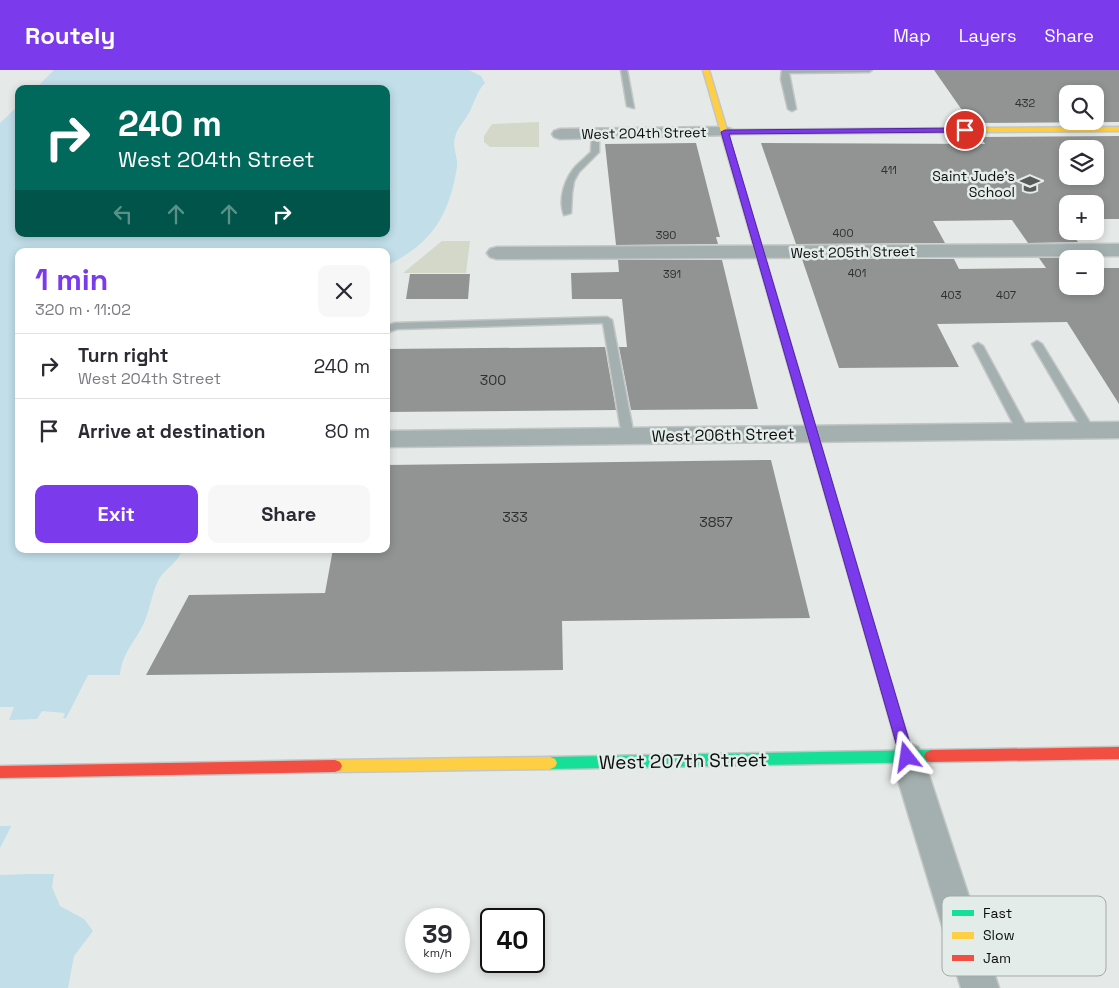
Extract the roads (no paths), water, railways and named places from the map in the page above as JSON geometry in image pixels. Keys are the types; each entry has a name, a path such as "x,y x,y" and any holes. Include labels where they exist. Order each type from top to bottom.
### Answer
{"street":[{"path":"706,70 907,757 951,896"},
{"name":"West 204th Street","path":"560,134 1119,129"},
{"name":"West 205th Street","path":"497,253 1119,250"},
{"name":"West 206th Street","path":"390,439 1119,430"},
{"name":"West 207th Street","path":"0,772 1119,753"},
{"path":"976,976 980,988"}],"lane":[{"path":"624,70 631,106"},
{"path":"792,109 785,79 786,70 868,70"},
{"path":"567,213 566,190 574,173 595,152 595,133"},
{"path":"390,328 395,326 607,320 628,436"},
{"path":"1037,344 1089,431"},
{"path":"978,346 1023,431"}],"water":[{"path":"54,70 469,70 481,76 485,83 455,137 457,167 449,200 443,214 426,238 415,248 390,264 390,248 15,248 15,553 181,553 159,579 144,623 123,660 120,675 88,675 0,848 0,123 15,109 15,237 390,237 390,85 39,85"},
{"path":"54,874 52,887 60,906 84,919 93,931 74,956 68,988 0,988 0,875"}],"place":[{"name":"Saint Jude's School","path":"1030,184"}]}
